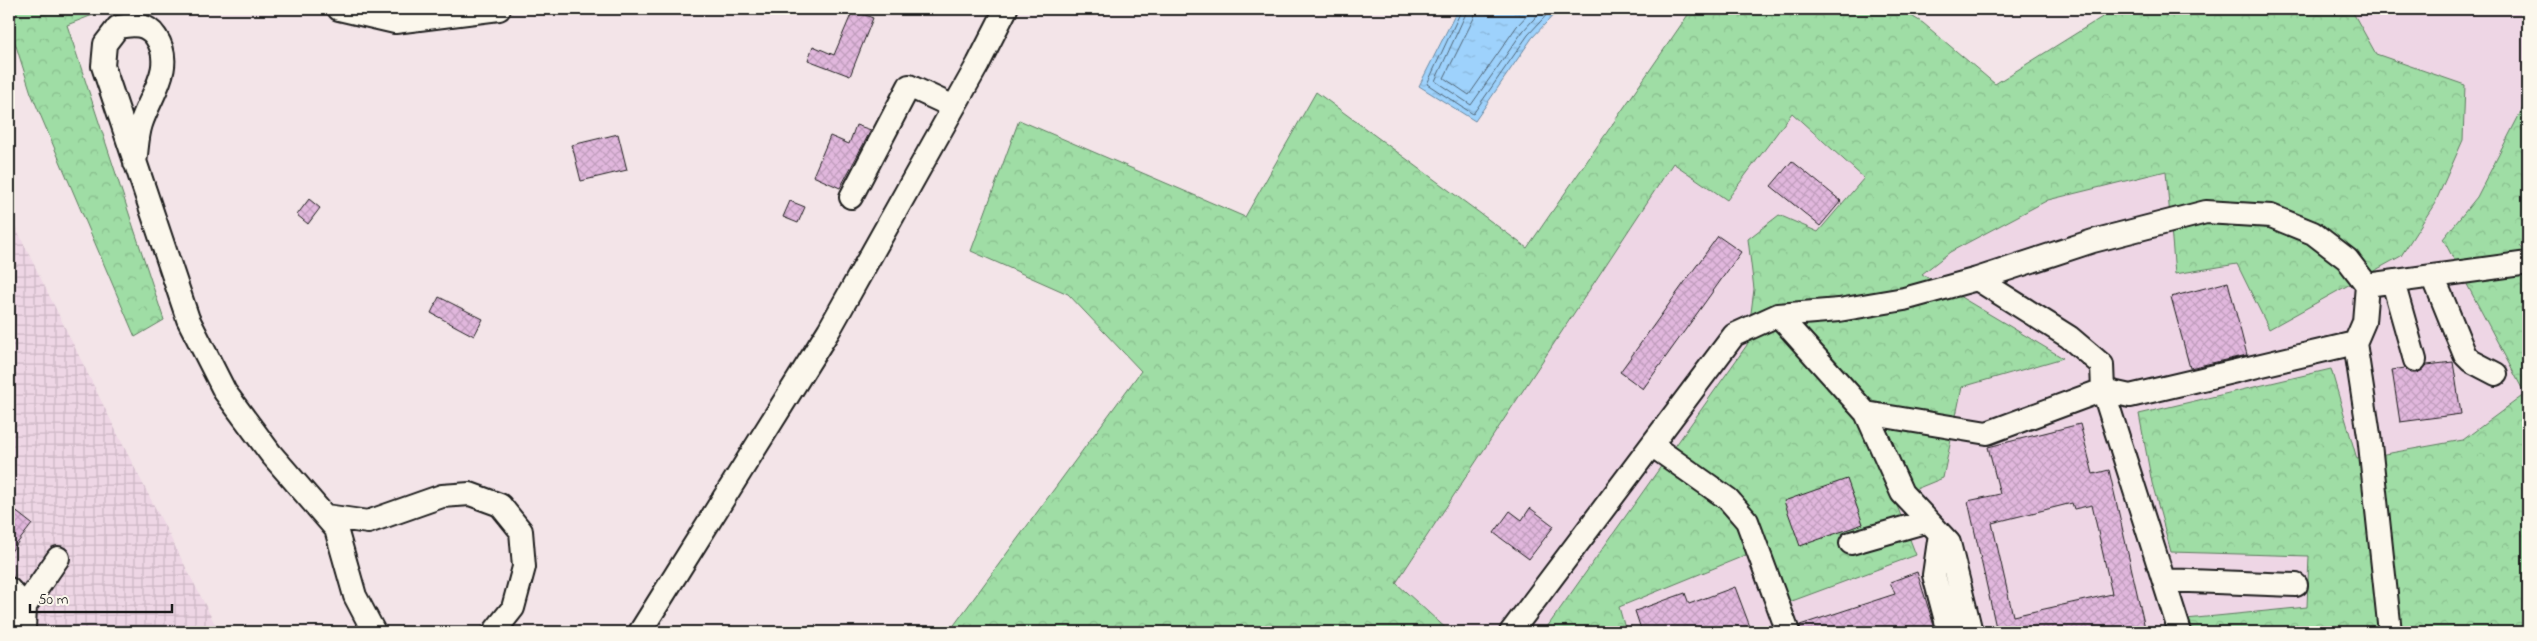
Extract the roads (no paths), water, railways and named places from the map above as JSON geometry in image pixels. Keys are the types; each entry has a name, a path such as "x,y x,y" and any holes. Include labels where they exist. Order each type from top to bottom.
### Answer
{"street":[{"path":"339,9 395,22 499,9"},
{"path":"640,632 829,330 954,107 1006,9"},
{"path":"135,163 140,125 165,65 163,47 153,32 137,24 118,27 105,44 103,66 135,163 188,318 225,392 271,454 336,529 355,596 374,632"},
{"path":"851,197 909,86 954,107"},
{"path":"1510,632 1734,335 1778,315 1839,310 1904,299 1976,279 2093,241 2206,212 2271,216 2313,233 2347,258 2367,285 2364,322 2355,343 2369,435 2390,632"},
{"path":"2367,285 2528,263"},
{"path":"2433,276 2465,354 2471,361 2496,374"},
{"path":"1976,279 2069,336 2102,365 2103,390 2180,632"},
{"path":"2393,282 2415,360"},
{"path":"1778,315 1866,413 1902,493 1948,544 1971,632"},
{"path":"1866,413 1986,433 2103,390 2130,396 2355,343"},
{"path":"1652,446 1728,499 1747,521 1788,632"},
{"path":"326,516 368,522 442,496 470,494 500,505 521,531 524,567 513,608 494,632"},
{"path":"1851,543 1934,527"},
{"path":"1934,527 1934,575 1949,632"},
{"path":"20,630 25,606 58,558"},
{"path":"2164,580 2296,585"},
{"path":"9,589 25,606"}],"water":[{"path":"1458,9 1559,9 1532,38 1475,121 1419,86"}]}
